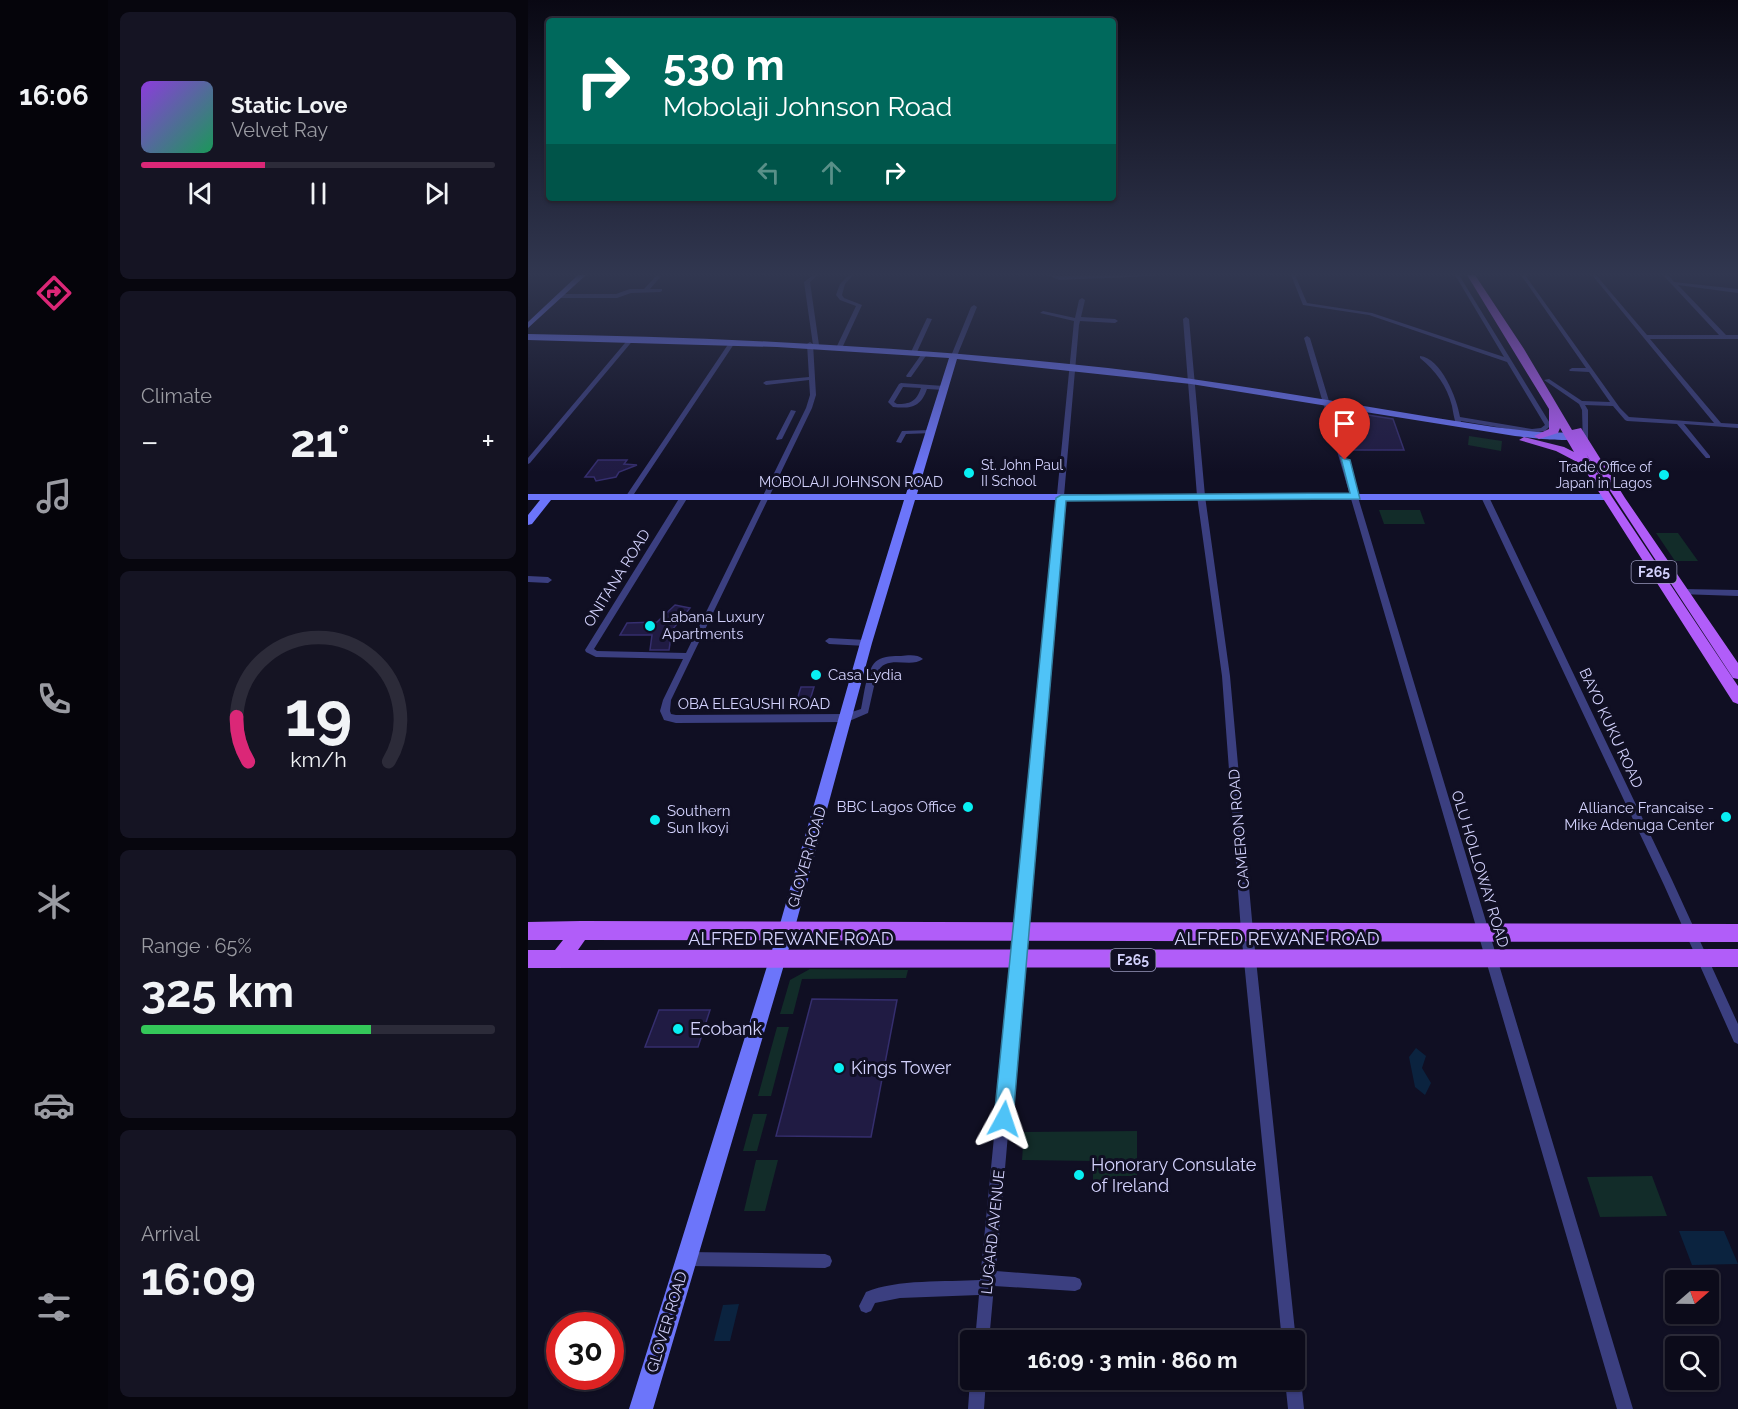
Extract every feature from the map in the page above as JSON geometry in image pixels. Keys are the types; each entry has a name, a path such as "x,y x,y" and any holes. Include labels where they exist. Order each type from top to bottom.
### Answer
{"main road":[{"path":"725,341 914,352 1193,381 1324,400 1539,436 1577,440"},
{"name":"F265","path":"1514,341 1554,410 1618,498 1738,674"},
{"name":"F265","path":"1522,341 1547,380 1577,440 1584,463 1738,698"},
{"name":"GLOVER ROAD","path":"641,1409 778,960 867,643 954,356"},
{"path":"1539,436 1554,431 1556,425 1554,410"},
{"path":"1459,422 1472,430 1524,440 1570,453 1584,463"},
{"path":"1524,440 1577,440"},
{"name":"MOBOLAJI JOHNSON ROAD","path":"528,496 1606,498"},
{"path":"528,522 548,497"},
{"path":"560,959 581,930"},
{"name":"ALFRED REWANE ROAD","path":"528,931 1021,930 1738,933"},
{"name":"ALFRED REWANE ROAD","path":"528,959 1738,958"}],"street":[{"path":"528,462 630,341"},
{"path":"630,496 733,341"},
{"name":"OBA ELEGUSHI ROAD","path":"813,341 813,400 688,656 664,711 667,717 847,718 865,711 874,668 878,662 890,658 919,659"},
{"path":"840,346 842,341"},
{"path":"914,352 919,341"},
{"name":"GLOVER ROAD","path":"954,356 960,341"},
{"name":"LUGARD AVENUE","path":"983,1330 1076,341"},
{"name":"CAMERON ROAD","path":"1188,341 1201,496 1226,676 1247,931 1288,1330"},
{"name":"OLU HOLLOWAY ROAD","path":"1308,341 1324,400 1356,496 1482,932 1625,1409"},
{"path":"1449,341 1506,360"},
{"path":"1422,357 1446,382 1456,401 1459,422 1532,431 1547,427 1547,423 1495,341"},
{"path":"1569,341 1616,406 1631,420 1738,426"},
{"path":"1649,341 1719,425"},
{"path":"909,376 925,353"},
{"path":"1572,370 1590,370"},
{"path":"766,383 812,378"},
{"path":"1547,380 1583,407 1616,406"},
{"path":"924,388 919,402 914,406 895,406 891,402 901,385 944,388"},
{"path":"1577,440 1583,407"},
{"path":"779,439 793,411"},
{"path":"1679,423 1708,457"},
{"path":"786,425 801,425"},
{"path":"899,442 904,432 931,432"},
{"name":"ONITANA ROAD","path":"684,497 589,650 596,654 688,656"},
{"name":"BAYO KUKU ROAD","path":"1485,497 1738,1038"},
{"path":"528,579 548,580"},
{"path":"1682,592 1738,593"},
{"path":"829,641 867,643"},
{"path":"686,1259 825,1261"},
{"path":"866,1306 872,1298 900,1291 988,1282 1075,1284"},
{"path":"976,1409 977,1390"},
{"path":"1294,1390 1296,1409"}],"green space":[{"path":"1469,436 1502,441 1501,451 1468,445"},
{"path":"1379,510 1420,510 1425,524 1384,524"},
{"path":"1656,533 1678,533 1698,561 1675,561"},
{"path":"810,969 908,970 906,978 802,979 793,1014 780,1014 790,980"},
{"path":"777,1027 789,1027 771,1096 758,1096"},
{"path":"753,1114 767,1114 757,1151 743,1151"},
{"path":"1137,1131 1137,1176 1117,1176 1117,1183 1093,1183 1093,1161 1022,1160 1024,1132"},
{"path":"756,1160 778,1160 765,1211 744,1211"},
{"path":"1652,1176 1667,1216 1600,1217 1587,1177"}],"water":[{"path":"1416,1048 1426,1056 1422,1068 1431,1083 1425,1095 1415,1087 1409,1057"},
{"path":"1679,1231 1724,1231 1738,1264 1692,1265"},
{"path":"739,1304 730,1341 714,1341 723,1305"}],"building":[{"path":"1336,410 1393,419 1404,450 1348,450"},
{"path":"598,460 627,460 624,464 637,465 619,472 616,477 596,481 594,477 585,477"},
{"name":"Labana Luxury Apartments","path":"675,605 690,608 672,630 669,650 650,650 652,635 620,635 627,623 657,622"},
{"path":"801,687 814,687 810,700 796,703"},
{"name":"Kings Tower","path":"812,999 897,1000 871,1137 776,1136"},
{"name":"Ecobank","path":"659,1010 710,1010 698,1047 645,1047"}],"place":[{"name":"St. John Paul II School","path":"969,473"},
{"name":"Trade Office of Japan in Lagos","path":"1664,475"},
{"name":"Labana Luxury Apartments","path":"650,626"},
{"name":"Casa Lydia","path":"816,675"},
{"name":"BBC Lagos Office","path":"968,807"},
{"name":"Alliance Francaise - Mike Adenuga Center","path":"1726,817"},
{"name":"Southern Sun Ikoyi","path":"655,820"},
{"name":"Ecobank","path":"678,1029"},
{"name":"Kings Tower","path":"839,1068"},
{"name":"Honorary Consulate of Ireland","path":"1079,1175"}],"route":[{"path":"1004,1119 1061,498 1356,496 1345,460"}]}
